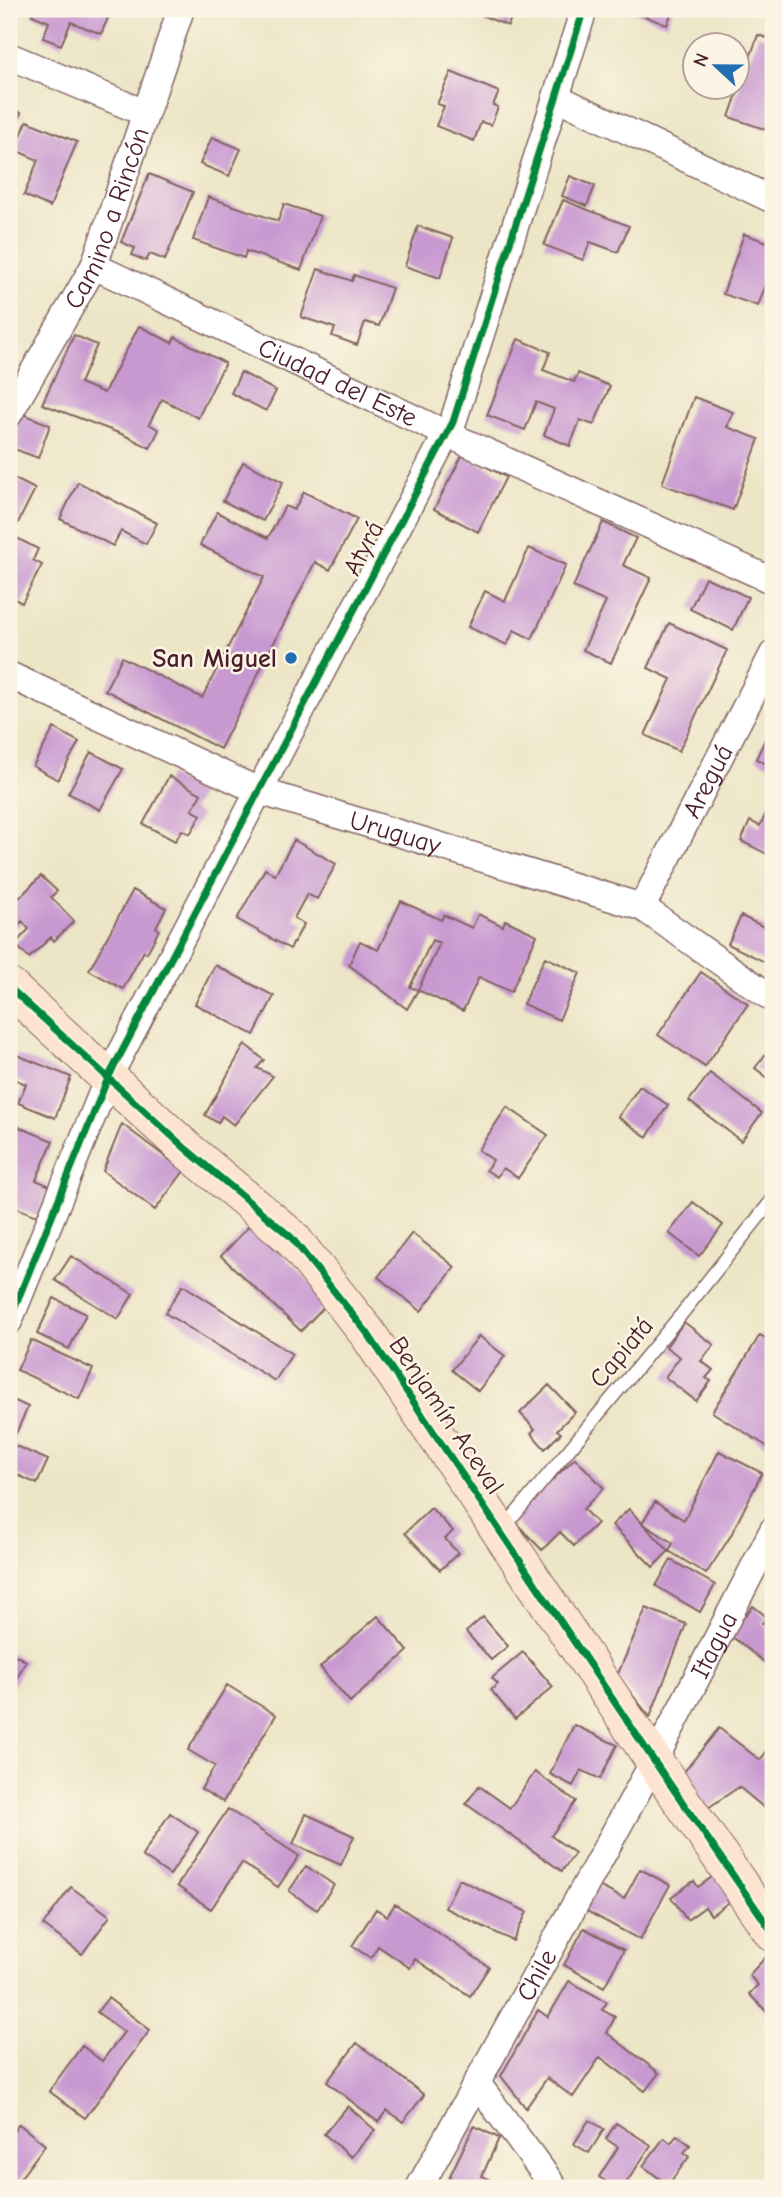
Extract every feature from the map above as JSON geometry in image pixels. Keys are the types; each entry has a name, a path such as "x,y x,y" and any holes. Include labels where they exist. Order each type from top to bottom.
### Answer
{"street":[{"name":"Camino a Rincón","path":"9,414 94,266 181,9"},
{"name":"Atyrá","path":"9,1321 108,1078 453,422 584,9"},
{"path":"9,56 145,113"},
{"path":"556,97 773,200"},
{"name":"Ciudad del Este","path":"94,266 447,434 773,582"},
{"name":"Areguá","path":"642,907 773,653"},
{"name":"Uruguay","path":"9,675 259,791 642,907 773,999"},
{"name":"Benjamín Aceval","path":"9,987 186,1149 292,1237 368,1334 654,1761 773,1933"},
{"name":"Itagua","path":"654,1761 773,1530"},
{"name":"Chile","path":"419,2188 654,1761"},
{"path":"477,2083 555,2188"}],"lane":[{"name":"Capiatá","path":"500,1531 680,1316 773,1199"}],"building":[{"path":"35,9 112,9 101,34 71,22 61,45 43,38 49,22 32,15"},
{"path":"466,9 514,9 508,26"},
{"path":"626,9 673,9 667,25"},
{"path":"750,9 773,9 773,17"},
{"path":"758,35 773,40 773,132 729,117 734,102 750,102 750,58"},
{"path":"451,72 499,92 493,105 498,107 491,125 481,122 474,141 436,126 444,106 437,104"},
{"path":"9,107 21,113 9,140"},
{"path":"27,121 77,142 50,207 24,195 38,160 15,150"},
{"path":"212,137 241,149 229,176 200,164"},
{"path":"149,174 193,192 165,260 150,254 146,261 132,255 135,248 121,242"},
{"path":"570,176 595,186 587,206 562,196"},
{"path":"208,197 278,221 284,204 320,216 301,270 246,251 244,258 193,240"},
{"path":"563,200 629,226 618,252 590,242 583,260 544,245"},
{"path":"418,226 453,238 440,278 405,266"},
{"path":"744,234 773,244 773,264 758,306 723,294"},
{"path":"318,269 352,281 354,275 392,288 379,326 365,322 357,345 332,336 335,328 301,317"},
{"path":"139,326 172,343 175,337 225,363 198,418 162,399 149,424 159,430 150,448 124,435 42,404 74,335 97,345 80,383 104,393"},
{"path":"518,339 550,352 543,370 574,382 578,373 610,386 594,425 580,420 570,446 544,435 554,409 536,402 525,430 487,415"},
{"path":"241,372 276,391 266,411 231,393"},
{"path":"694,397 733,412 727,427 759,439 733,510 662,484"},
{"path":"16,411 50,425 38,458 9,447 9,430"},
{"path":"463,454 506,477 478,532 434,509"},
{"path":"243,462 283,482 263,521 223,501"},
{"path":"9,476 35,489 17,525 9,521"},
{"path":"78,482 157,523 146,544 121,531 113,546 60,519"},
{"path":"304,492 357,519 330,570 315,562 220,749 105,690 122,657 202,698 264,577 200,545 217,512 268,538 285,506 294,510"},
{"path":"603,522 636,538 623,565 651,578 611,663 583,650 606,602 573,587"},
{"path":"9,534 38,549 33,560 42,565 22,603 9,596"},
{"path":"529,548 566,565 532,639 514,630 507,645 468,627 485,591 505,601"},
{"path":"705,577 748,597 733,630 690,609"},
{"path":"669,623 727,650 679,751 645,735 671,679 648,668"},
{"path":"773,722 773,767 756,759"},
{"path":"54,728 79,742 58,780 33,766"},
{"path":"91,752 123,769 100,810 68,793"},
{"path":"169,776 201,794 192,810 201,815 190,834 182,830 175,841 143,824"},
{"path":"773,799 773,857 741,841 750,821 760,826"},
{"path":"294,840 336,864 317,899 307,894 294,918 304,924 290,949 237,919 265,869 275,875"},
{"path":"41,876 57,891 51,897 74,921 54,941 51,937 29,958 15,944 29,929 22,921 16,928 9,920 9,908"},
{"path":"133,890 166,908 156,927 159,930 147,953 144,951 123,989 89,970"},
{"path":"401,901 441,920 444,915 472,928 478,914 503,926 505,920 537,935 511,992 479,977 463,1011 418,990 407,1009 349,965 360,941 378,950","holes":["432,940 440,943 418,990 410,987"]},
{"path":"741,916 773,931 773,966 728,944"},
{"path":"545,957 580,973 559,1020 523,1004"},
{"path":"215,965 274,996 254,1035 195,1004"},
{"path":"701,972 748,1004 705,1067 658,1035"},
{"path":"245,1044 264,1060 257,1068 273,1076 234,1125 222,1116 218,1123 205,1115"},
{"path":"773,1045 773,1082 755,1068"},
{"path":"17,1055 71,1077 55,1118 18,1103 26,1084 9,1077"},
{"path":"710,1073 762,1113 741,1141 689,1101"},
{"path":"640,1086 668,1105 647,1137 618,1117"},
{"path":"507,1107 548,1135 518,1178 503,1168 497,1177 486,1170 493,1160 478,1150"},
{"path":"9,1123 53,1141 36,1180 50,1186 37,1216 9,1205"},
{"path":"122,1124 184,1171 155,1210 103,1171"},
{"path":"693,1202 723,1225 699,1256 669,1233"},
{"path":"250,1225 330,1300 301,1331 221,1256"},
{"path":"412,1233 455,1267 421,1311 378,1277"},
{"path":"71,1256 133,1294 118,1319 55,1280"},
{"path":"183,1285 292,1354 275,1381 165,1313"},
{"path":"54,1298 86,1314 69,1349 37,1334"},
{"path":"684,1322 714,1345 701,1361 713,1370 706,1378 711,1381 696,1401 665,1377 680,1357 666,1347"},
{"path":"760,1335 773,1343 773,1450 712,1412"},
{"path":"479,1336 505,1356 478,1391 452,1370"},
{"path":"31,1340 93,1369 79,1399 17,1370"},
{"path":"549,1385 575,1412 557,1430 561,1433 545,1449 531,1433 535,1429 520,1413"},
{"path":"9,1398 28,1407 11,1444 48,1460 37,1484 9,1471"},
{"path":"719,1451 762,1473 730,1537 706,1574 669,1551 673,1543 642,1523 655,1502 684,1520"},
{"path":"575,1458 604,1488 583,1509 597,1523 574,1546 560,1532 542,1550 512,1519"},
{"path":"431,1508 453,1531 445,1539 458,1553 440,1570 405,1533"},
{"path":"629,1509 669,1551 653,1567 612,1525"},
{"path":"671,1560 715,1585 700,1612 656,1586"},
{"path":"753,1606 767,1617 762,1623 773,1632 773,1669 730,1635"},
{"path":"646,1608 686,1624 650,1717 617,1676"},
{"path":"378,1616 408,1651 350,1702 320,1667"},
{"path":"483,1617 508,1646 491,1660 466,1632"},
{"path":"9,1652 26,1661 9,1693"},
{"path":"523,1652 553,1687 515,1719 491,1690 498,1684 492,1678"},
{"path":"227,1685 276,1715 223,1802 201,1789 215,1766 188,1750"},
{"path":"574,1725 617,1745 600,1779 581,1770 573,1786 550,1774"},
{"path":"719,1728 760,1760 773,1743 773,1805 768,1811 739,1787 708,1808 680,1777"},
{"path":"535,1772 576,1801 551,1836 575,1853 562,1871 466,1804 479,1786 510,1808"},
{"path":"228,1809 299,1856 278,1887 242,1863 211,1909 177,1886"},
{"path":"170,1813 198,1832 170,1875 142,1856"},
{"path":"306,1814 354,1836 341,1865 293,1844"},
{"path":"306,1866 334,1885 317,1910 289,1891"},
{"path":"640,1869 670,1885 640,1940 583,1909 597,1885 624,1899"},
{"path":"715,1875 732,1900 711,1915 705,1907 687,1920 671,1897 694,1881 698,1887"},
{"path":"459,1879 527,1912 513,1941 445,1908"},
{"path":"71,1887 110,1916 82,1954 43,1925"},
{"path":"395,1904 489,1967 470,1996 415,1959 410,1968 378,1946 371,1958 352,1946 376,1909 387,1916"},
{"path":"584,1928 624,1950 604,1987 564,1965"},
{"path":"767,1956 773,1962 773,2018 749,1994 758,1985 749,1975"},
{"path":"569,1981 607,2002 602,2010 615,2017 607,2033 659,2073 645,2091 600,2057 573,2097 547,2078 526,2108 501,2076 538,2010 548,2017"},
{"path":"108,1998 150,2030 85,2118 49,2091 82,2046 102,2061 124,2032 97,2012"},
{"path":"357,2043 424,2095 403,2122 387,2110 378,2122 327,2082"},
{"path":"348,2106 375,2130 351,2157 324,2134"},
{"path":"589,2120 604,2129 589,2153 574,2144"},
{"path":"616,2123 651,2145 623,2188 616,2188 599,2177 618,2147 606,2139"},
{"path":"19,2124 45,2145 13,2188 9,2188 9,2138"},
{"path":"474,2126 499,2138 482,2176 489,2179 485,2188 456,2188 446,2184"},
{"path":"677,2135 690,2145 684,2153 689,2157 668,2185 643,2166 664,2138 671,2143"}],"cycle path":[{"path":"9,1321 108,1078 453,422 584,9"},
{"path":"9,987 186,1149 291,1237 368,1334 654,1761 773,1933"}],"place":[{"name":"San Miguel","path":"291,658"}]}
